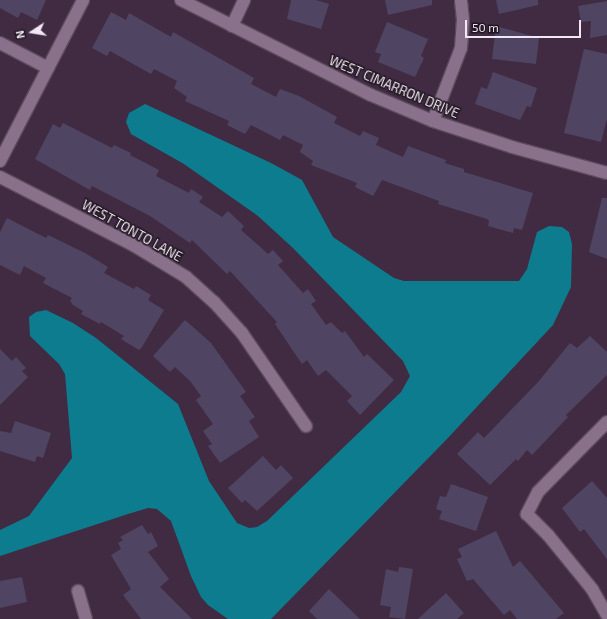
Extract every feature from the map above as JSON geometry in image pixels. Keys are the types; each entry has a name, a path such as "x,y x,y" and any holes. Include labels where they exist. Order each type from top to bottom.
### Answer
{"street":[{"path":"0,161 83,0"},
{"name":"WEST CIMARRON DRIVE","path":"181,0 371,95 433,121 512,148 607,173"},
{"path":"232,26 244,0"},
{"path":"433,121 461,48 463,20 461,0"},
{"path":"0,43 48,68"},
{"name":"WEST TONTO LANE","path":"0,177 135,246 186,277 214,302 242,334 306,426"},
{"path":"607,422 538,492 527,514 548,535 592,589 607,615"},
{"path":"78,591 86,619"}],"water":[{"path":"145,104 273,164 302,180 333,237 394,278 404,281 519,281 527,269 537,232 549,226 562,227 569,232 572,244 571,287 553,325 446,440 271,619 228,619 208,605 201,597 191,576 171,521 157,509 148,508 0,556 0,530 29,516 72,458 65,374 59,364 30,336 29,317 36,312 46,310 73,323 96,338 178,404 209,481 237,523 249,528 257,527 267,521 401,392 410,376 403,361 293,248 258,216 184,164 131,134 126,122 129,113"}],"building":[{"path":"0,0 46,0 37,20 21,12 18,18 0,8"},
{"path":"291,0 316,0 329,4 321,29 287,19"},
{"path":"385,0 432,0 432,5 388,15"},
{"path":"496,0 538,0 538,5 499,14"},
{"path":"607,1 607,35 590,38 591,21 581,22 578,6"},
{"path":"111,12 126,20 129,13 171,37 173,32 254,78 251,84 276,97 280,89 299,96 337,117 334,123 360,136 363,131 379,138 376,145 403,157 408,146 446,160 445,163 464,169 464,172 533,193 522,230 514,228 513,233 488,226 489,221 487,219 438,204 439,201 382,180 373,196 355,187 357,183 311,165 313,161 300,152 303,145 283,135 280,140 251,125 245,134 227,125 229,121 185,101 187,97 174,88 177,81 154,69 151,74 110,51 107,56 92,48"},
{"path":"387,22 428,39 421,56 424,58 415,77 378,62 381,54 375,52"},
{"path":"496,26 539,38 536,64 492,59"},
{"path":"584,49 607,54 607,119 601,142 564,133"},
{"path":"493,72 537,88 531,107 527,106 520,120 475,104 481,87 487,89"},
{"path":"63,123 112,148 114,145 131,153 130,155 159,170 156,176 189,193 191,189 203,197 199,202 222,217 228,211 244,226 241,230 268,254 273,250 283,261 278,265 303,293 308,289 316,301 311,304 326,325 331,322 342,333 345,331 364,357 367,354 394,380 360,415 347,401 352,396 326,370 318,376 307,360 302,364 275,324 277,322 230,271 227,274 192,240 190,243 150,216 92,186 90,190 35,159 53,124 60,128"},
{"path":"602,198 607,198 607,259 589,252"},
{"path":"7,218 46,238 48,235 85,253 108,267 104,273 134,289 136,286 151,295 148,300 164,310 142,347 139,350 121,339 124,336 101,322 100,324 81,314 83,311 73,305 70,301 72,298 43,283 46,278 24,266 20,275 0,265 0,232"},
{"path":"185,320 211,343 246,392 240,396 255,417 249,421 259,437 220,463 208,446 212,444 203,431 213,424 196,400 201,396 190,381 175,367 170,372 153,356"},
{"path":"590,336 607,352 607,375 566,415 568,417 532,455 527,450 518,461 516,459 490,485 457,454 478,432 484,438 538,382 570,343 577,348"},
{"path":"0,349 12,361 16,357 26,368 22,371 28,377 0,405"},
{"path":"15,421 51,433 43,458 37,456 35,462 0,451 0,431 11,433"},
{"path":"263,456 276,470 281,465 293,478 257,511 245,500 242,503 228,488"},
{"path":"592,481 607,498 607,559 584,529 580,532 562,508"},
{"path":"451,484 488,497 476,531 439,519 442,511 436,509 440,496 446,497"},
{"path":"142,525 148,534 151,532 158,546 148,552 169,579 160,587 192,619 141,619 123,595 131,589 111,555 121,549 118,543 123,540 120,537"},
{"path":"496,531 513,567 520,561 564,613 556,619 517,619 510,610 504,615 473,579 467,581 457,559 462,557 458,549"},
{"path":"399,567 413,569 405,619 389,617 391,607 380,605 386,569 398,572"},
{"path":"22,577 27,602 0,608 0,581"},
{"path":"329,589 360,619 317,619 309,611"},
{"path":"446,593 464,613 457,619 418,619"}]}
